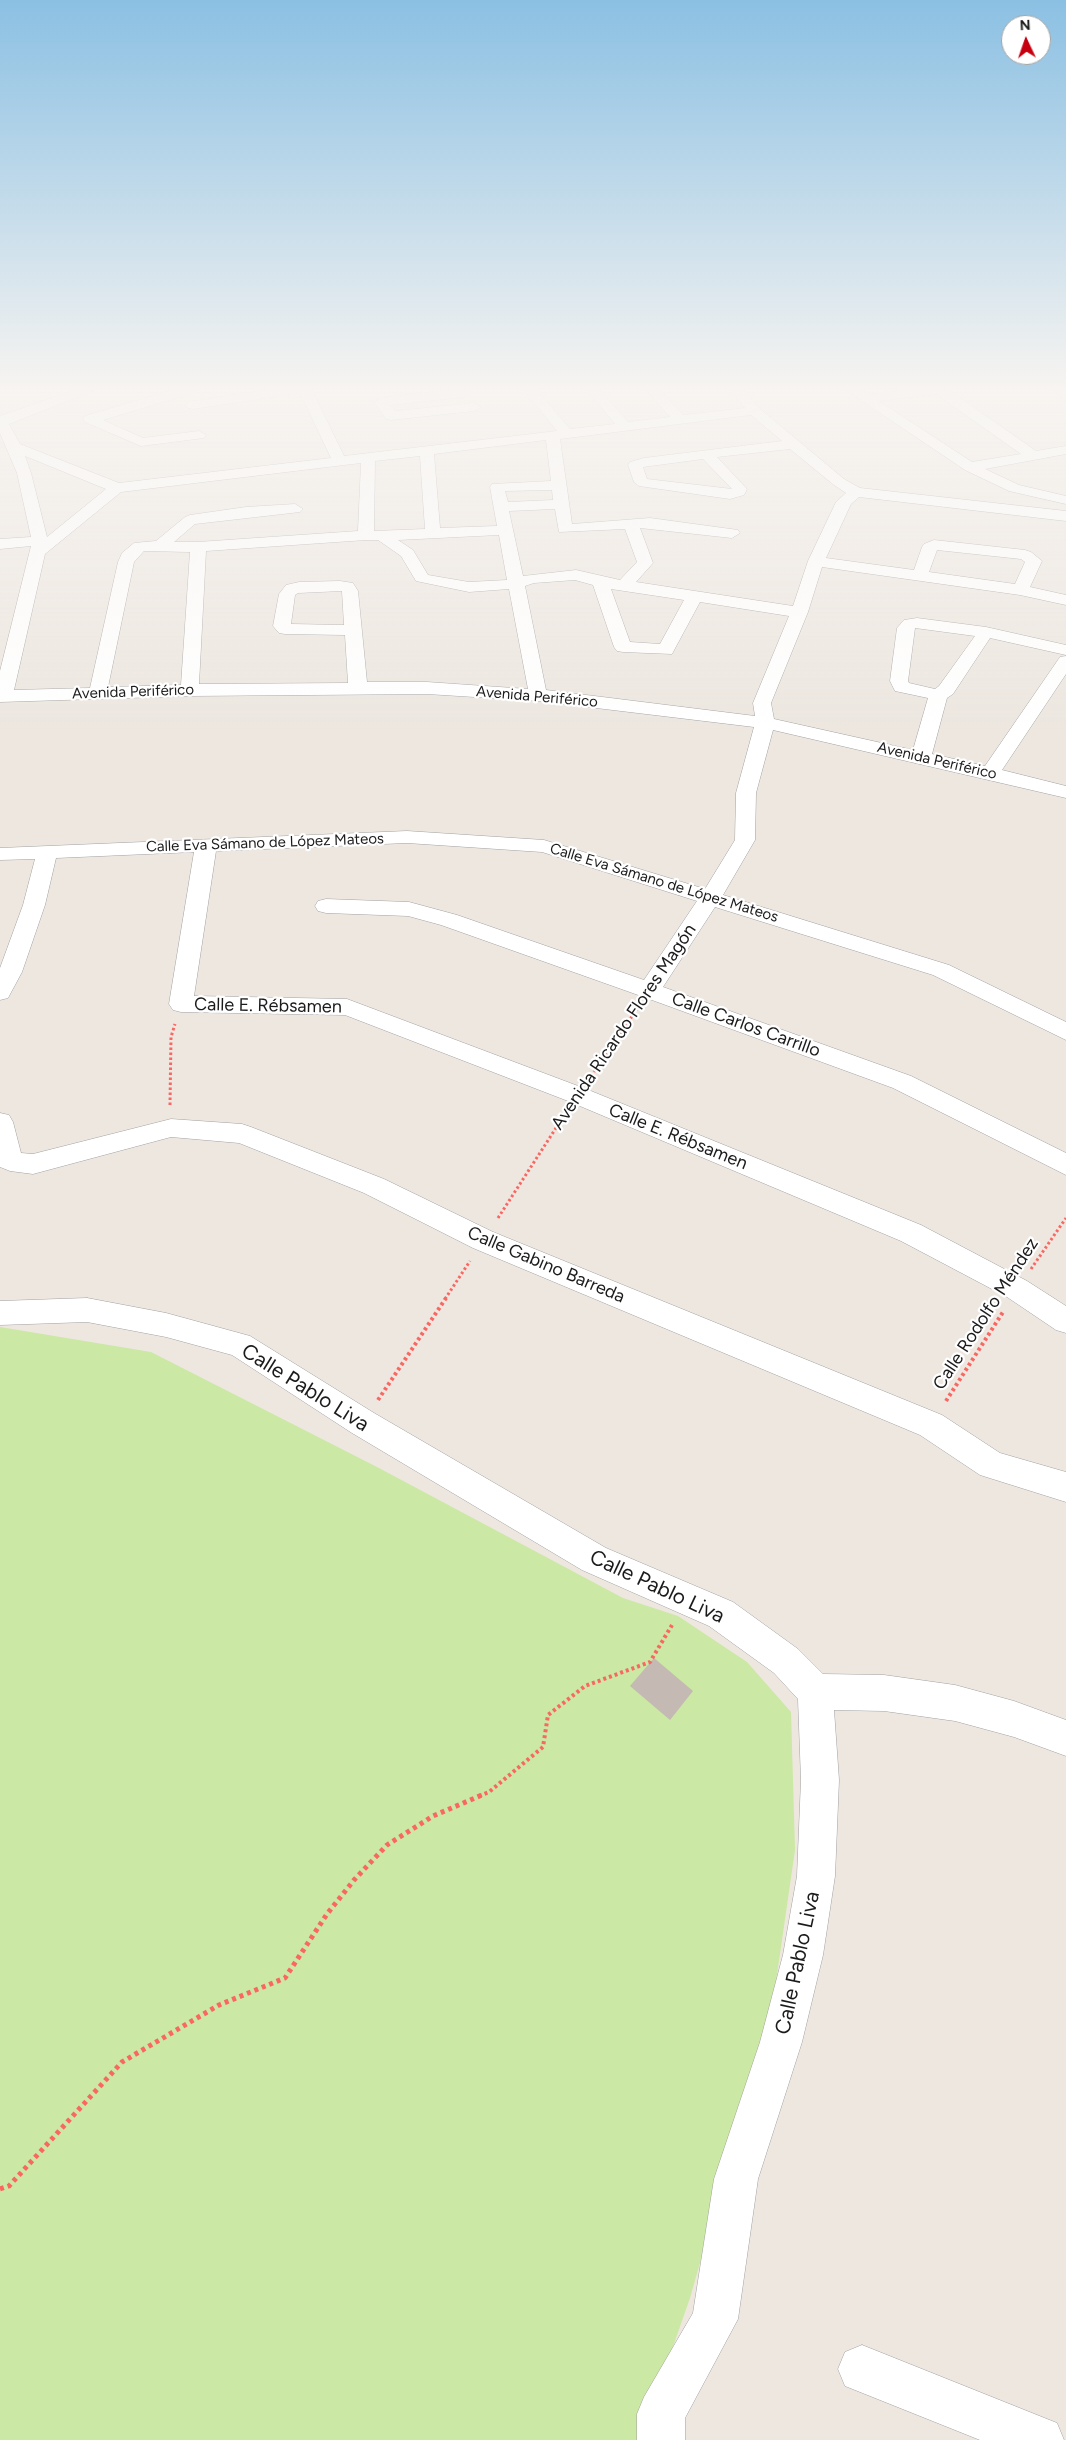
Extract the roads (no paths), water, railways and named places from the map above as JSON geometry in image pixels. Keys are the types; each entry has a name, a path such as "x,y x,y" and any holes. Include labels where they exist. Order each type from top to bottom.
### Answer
{"street":[{"path":"2,696 39,546 32,504"},
{"path":"0,544 39,546 97,504"},
{"path":"295,504 296,541"},
{"path":"372,504 374,535"},
{"path":"431,504 433,533"},
{"path":"500,504 538,695"},
{"path":"500,507 563,504 565,528 631,524 667,525 732,533"},
{"name":"Avenida Ricardo Flores Magón","path":"649,990 711,898 745,840 746,793 765,723 762,703 799,612 816,561 843,504"},
{"path":"957,504 1058,515"},
{"path":"984,507 999,504"},
{"path":"1039,504 1040,509 1058,515"},
{"path":"160,546 190,520 246,512 295,509"},
{"path":"36,518 81,517"},
{"path":"625,585 646,563 631,524"},
{"path":"98,693 126,562 134,549 140,546 198,548 374,535 505,530"},
{"path":"374,535 406,553 414,562 420,575 428,580 468,587 516,584 532,578 576,575 600,582 799,612"},
{"path":"920,575 930,547 934,545 1025,555 1032,557 1034,561 1020,590"},
{"path":"190,690 198,548"},
{"path":"816,561 1020,590 1066,600"},
{"path":"600,582 623,647 666,650 694,597"},
{"path":"938,695 901,687 899,681 906,628 916,622 986,632 1066,650"},
{"path":"353,630 358,688"},
{"path":"922,758 938,695 946,690 986,632"},
{"path":"990,773 1066,661"},
{"name":"Avenida Periférico","path":"2,696 190,690 358,688 427,688 538,695 765,723 990,773 1066,792"},
{"name":"Calle Eva Sámano de López Mateos","path":"0,854 407,837 544,846 941,970 1066,1032"},
{"name":"Calle E. Rébsamen","path":"206,846 181,1004 347,1007 577,1095 911,1232 1017,1289 1066,1321"},
{"path":"0,992 10,972 34,905 47,852"},
{"name":"Calle Carlos Carrillo","path":"326,906 416,911 449,920 649,990 902,1082 1066,1166"},
{"name":"Calle Gabino Barreda","path":"0,1122 10,1161 33,1164 170,1128 242,1134 374,1186 483,1240 931,1425 991,1465 1066,1487"},
{"name":"Calle Pablo Liva","path":"0,1313 87,1310 166,1325 240,1346 363,1423 594,1559 721,1614 786,1661 815,1692 820,1780 816,1876 803,1955 781,2042 736,2178 715,2319 661,2414 661,2440"},
{"path":"815,1692 884,1693 955,1703 1014,1719 1066,1738"},
{"path":"862,2369 1040,2440"}]}
